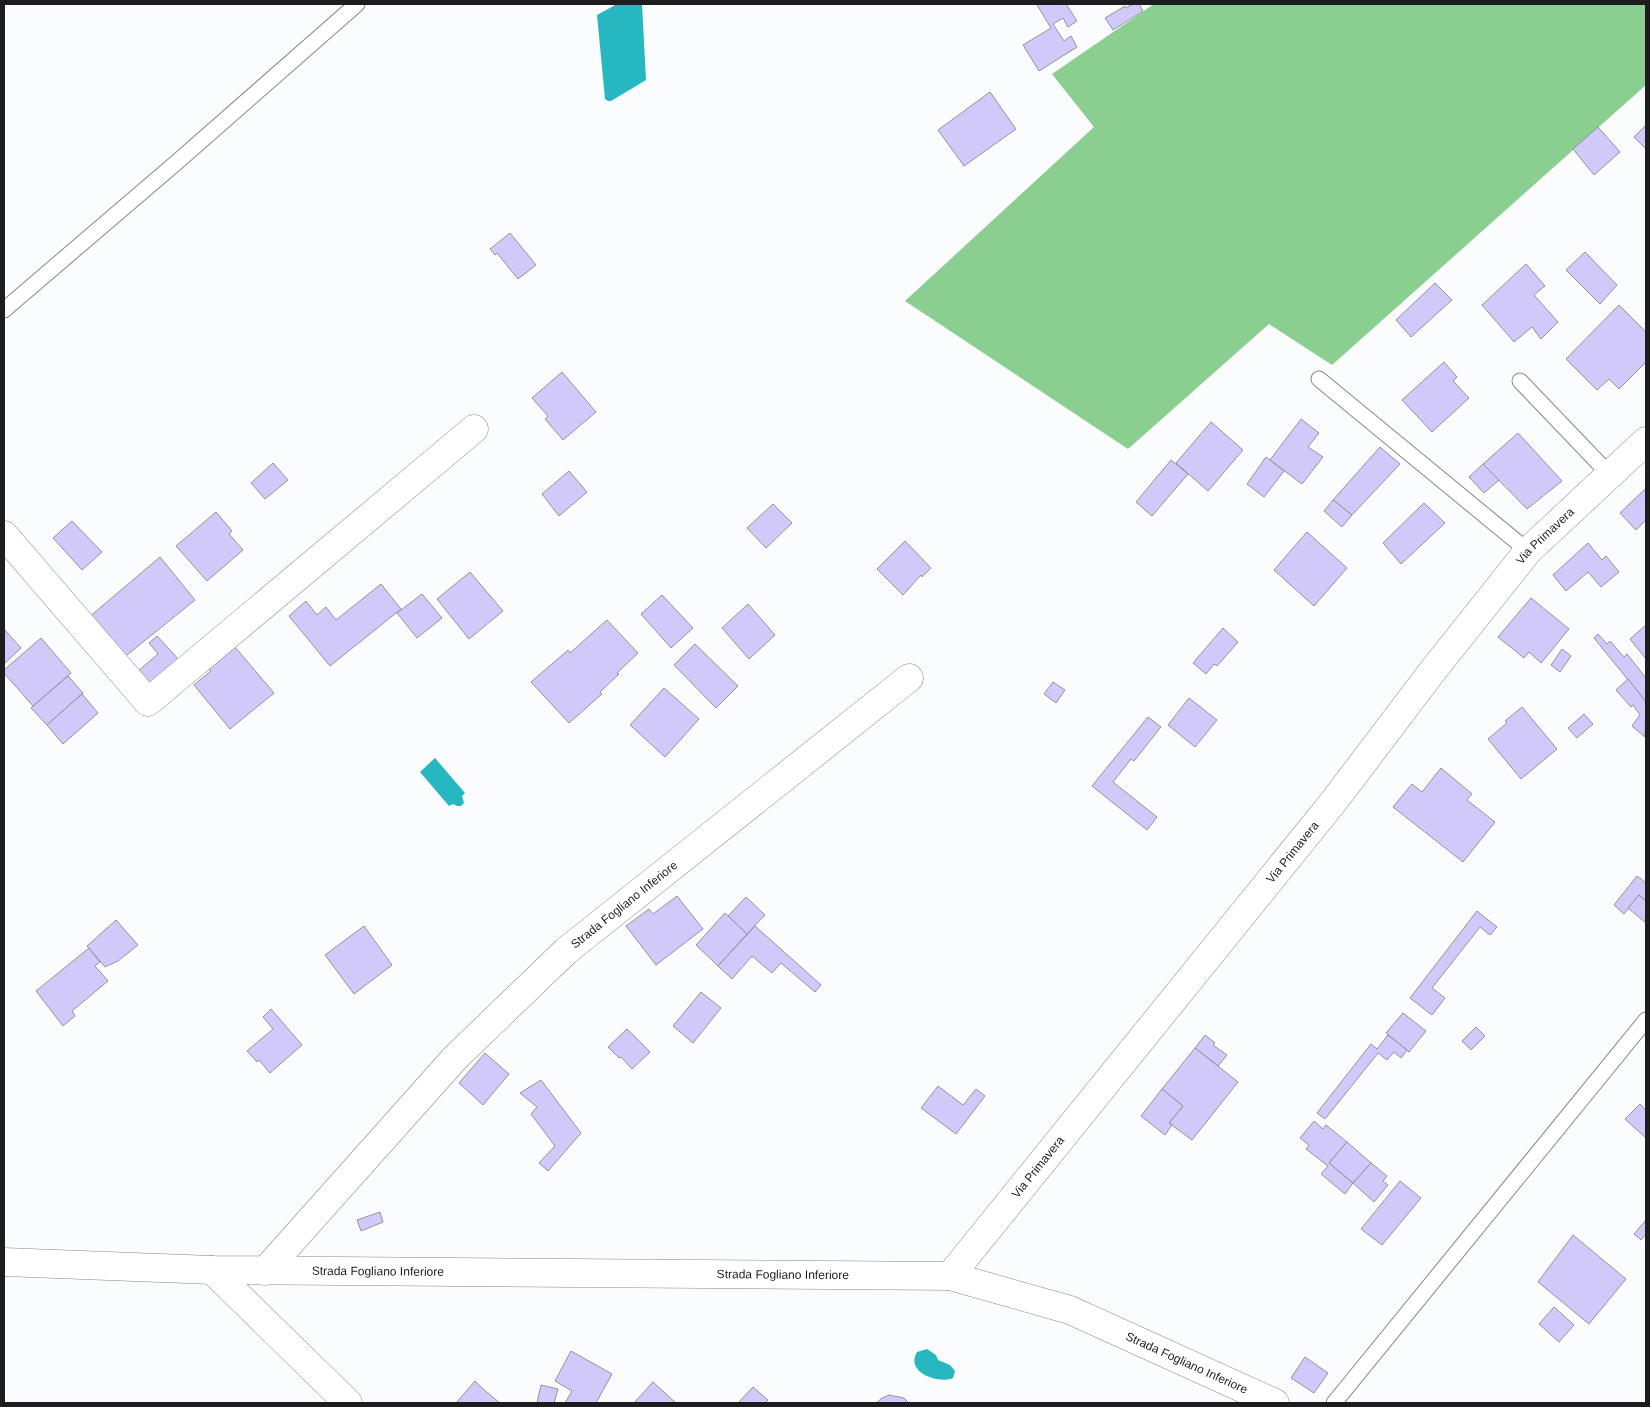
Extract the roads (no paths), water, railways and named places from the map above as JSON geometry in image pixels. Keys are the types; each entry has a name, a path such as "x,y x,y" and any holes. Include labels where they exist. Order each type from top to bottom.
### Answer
{"street":[{"path":"4,535 148,702 474,429"},
{"name":"Via Primavera","path":"950,1276 1334,801 1431,673 1528,551 1646,441"},
{"name":"Strada Fogliano Inferiore","path":"265,1271 455,1058 566,951 909,678"},
{"name":"Strada Fogliano Inferiore","path":"4,1262 265,1271 950,1276 1070,1310 1275,1403"},
{"path":"212,1270 348,1403"}],"lane":[{"path":"4,310 357,4"},
{"path":"1320,379 1528,551"},
{"path":"1520,381 1610,475"},
{"path":"1334,1403 1646,1020"}],"water":[{"path":"617,4 642,4 646,80 608,101 605,99 597,15"},
{"path":"435,758 465,793 462,796 464,803 461,806 453,804 449,806 420,772"},
{"path":"927,1349 936,1355 938,1360 950,1365 955,1371 953,1378 941,1380 926,1376 920,1371 914,1360 917,1352"}]}
